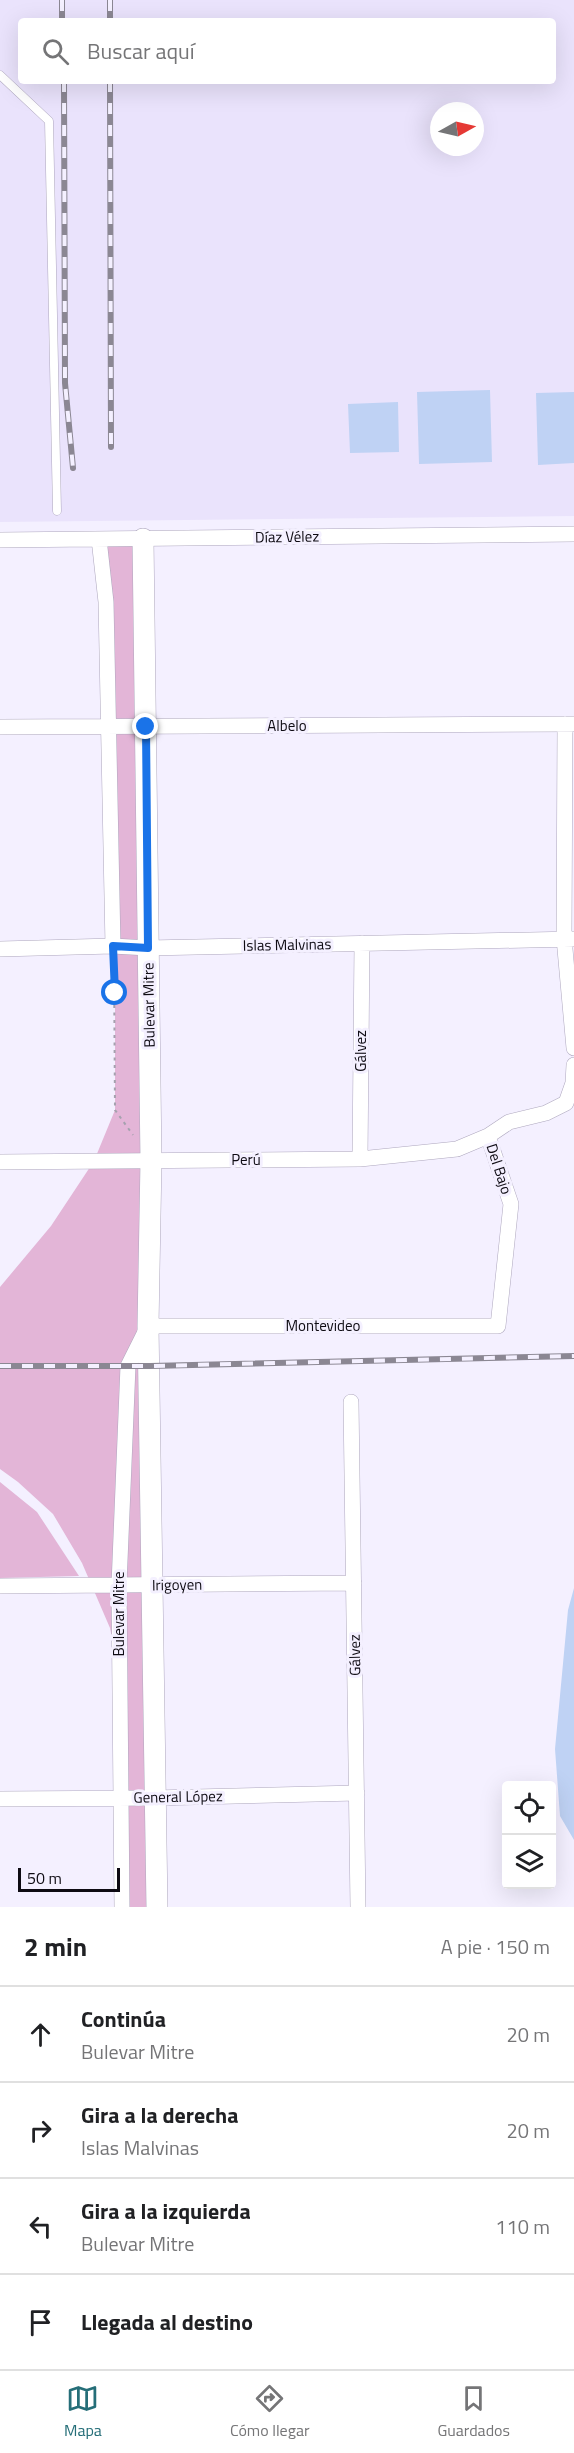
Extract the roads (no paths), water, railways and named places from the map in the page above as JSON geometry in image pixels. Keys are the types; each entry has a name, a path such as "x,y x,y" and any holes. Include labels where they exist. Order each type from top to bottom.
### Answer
{"street":[{"name":"Díaz Vélez","path":"0,540 574,534"},
{"path":"99,539 106,602 113,946"},
{"name":"Bulevar Mitre","path":"143,539 151,1161 148,1326 157,1907"},
{"path":"570,724 569,938 574,1048"},
{"name":"Albelo","path":"0,727 570,724"},
{"name":"Islas Malvinas","path":"0,949 113,946 148,948 569,938"},
{"name":"Gálvez","path":"360,1159 362,943"},
{"name":"Del Bajo","path":"498,1326 511,1204 489,1136 509,1122 546,1113 566,1103 573,1083 574,1065"},
{"name":"Perú","path":"0,1162 360,1159 458,1149 489,1136"},
{"name":"Bulevar Mitre","path":"122,1907 118,1585 129,1366 148,1326"},
{"name":"Montevideo","path":"148,1326 498,1326"},
{"name":"Gálvez","path":"351,1402 358,1907"},
{"name":"Irigoyen","path":"0,1586 354,1583"},
{"name":"General López","path":"0,1799 357,1793"}],"lane":[{"path":"0,75 49,121 57,511"}],"water":[{"path":"490,390 492,462 419,464 417,392"},
{"path":"574,392 574,463 538,465 536,393"},
{"path":"398,402 399,452 350,453 348,404"},
{"path":"574,1588 574,1840 560,1816 555,1749 568,1610"}],"railway":[{"path":"62,0 62,18"},
{"path":"110,0 110,18"},
{"path":"64,84 65,383 73,468"},
{"path":"110,84 111,447"},
{"path":"0,1366 150,1366 574,1356"}]}
